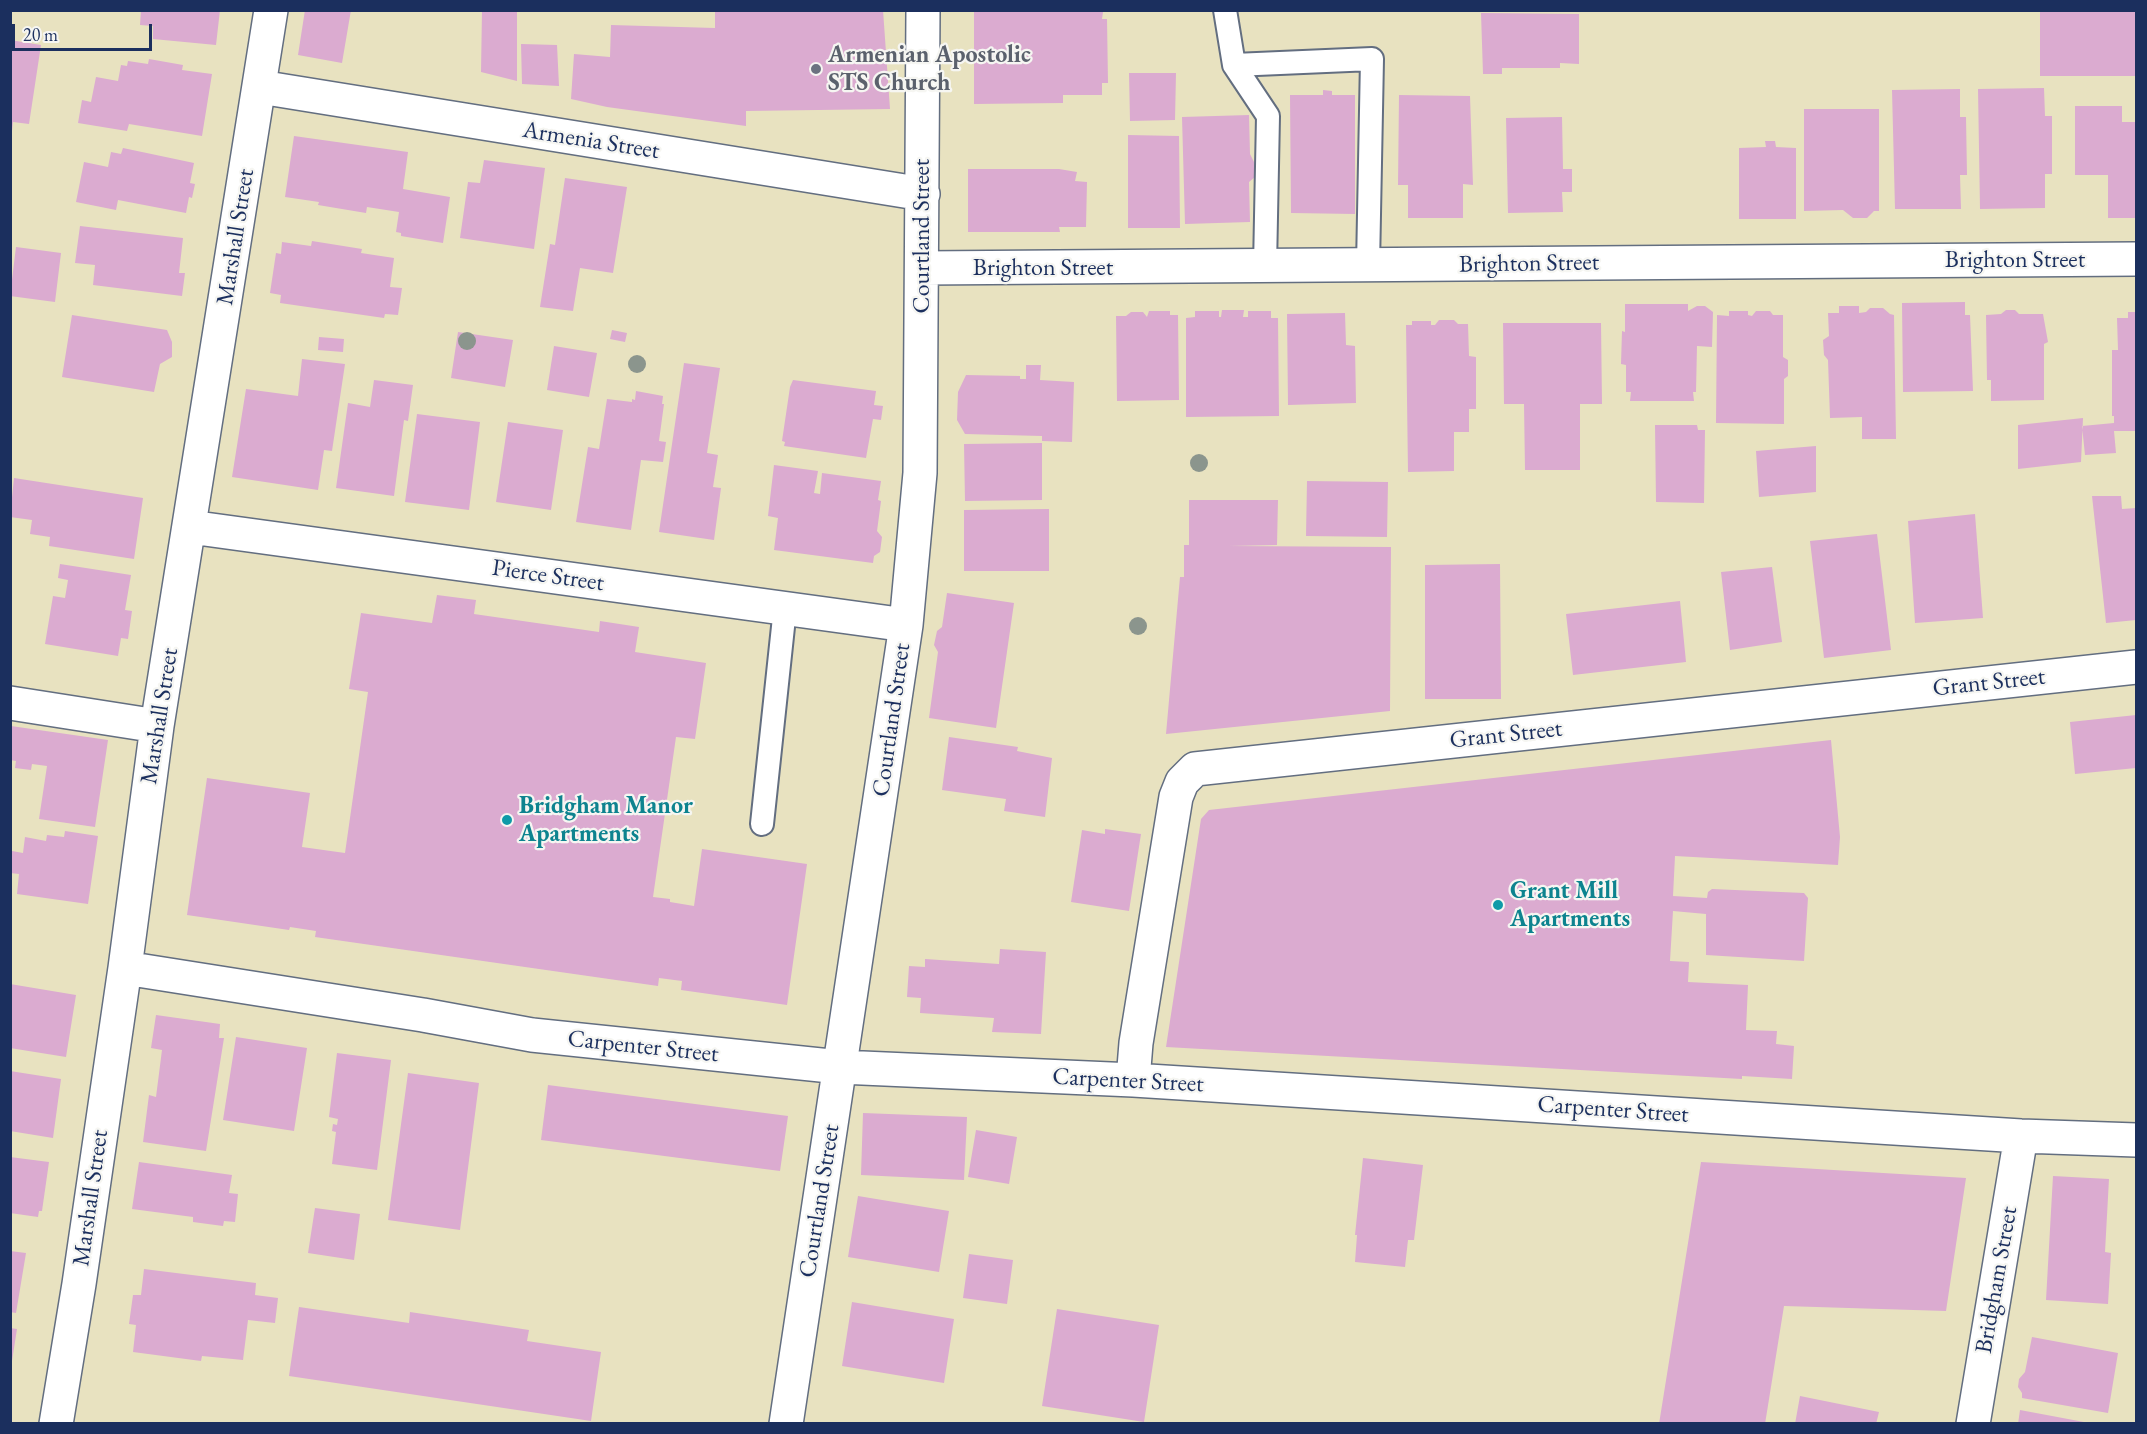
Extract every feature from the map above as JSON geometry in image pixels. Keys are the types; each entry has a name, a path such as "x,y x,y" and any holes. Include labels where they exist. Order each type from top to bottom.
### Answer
{"street":[{"name":"Marshall Street","path":"56,1424 125,968 157,726 271,10"},
{"name":"Courtland Street","path":"786,1424 906,625 920,473 923,10"},
{"name":"Armenia Street","path":"260,87 923,194"},
{"name":"Brighton Street","path":"922,268 2136,259"},
{"name":"Pierce Street","path":"190,527 906,625"},
{"name":"Grant Street","path":"1133,1080 1136,1043 1176,797 1182,782 1195,769 2136,667"},
{"path":"10,704 157,726"},
{"name":"Carpenter Street","path":"125,968 423,1015 532,1035 840,1067 1133,1080 2021,1136 2136,1140"},
{"name":"Bridgham Street","path":"1973,1424 2021,1136"}],"lane":[{"path":"1225,10 1234,64 1268,116 1265,267"},
{"path":"1234,64 1372,59 1368,266"},
{"path":"762,824 785,609"}],"building":[{"path":"141,10 220,10 216,45 153,39 153,26 140,25"},
{"path":"305,10 351,10 342,63 298,55"},
{"path":"482,10 517,10 517,81 481,72"},
{"path":"715,10 883,10 890,109 746,111 746,126 607,107 571,99 574,54 610,57 611,25 715,28"},
{"path":"974,10 1103,12 1102,19 1107,19 1108,83 1102,83 1102,95 1063,95 1063,103 974,104"},
{"path":"2040,10 2136,10 2136,76 2040,76"},
{"path":"1481,13 1579,14 1579,64 1560,63 1560,68 1502,68 1502,74 1483,74"},
{"path":"10,40 41,45 29,124 13,122 12,131"},
{"path":"521,44 557,45 559,86 522,84"},
{"path":"149,59 183,65 182,70 212,74 202,136 129,124 127,131 78,123 82,100 91,102 96,77 118,81 121,65 127,66 128,61 148,64"},
{"path":"1129,73 1176,73 1175,120 1130,121"},
{"path":"2044,88 2045,116 2052,116 2052,174 2045,174 2045,208 1980,209 1978,89"},
{"path":"1960,89 1960,117 1966,117 1967,175 1960,175 1961,209 1895,209 1892,90"},
{"path":"1323,90 1332,91 1332,95 1355,95 1355,214 1291,213 1290,95 1323,95"},
{"path":"1399,95 1470,96 1473,185 1463,184 1463,218 1408,218 1408,185 1398,185"},
{"path":"2075,106 2122,106 2122,122 2136,122 2136,218 2108,218 2108,175 2075,175"},
{"path":"1804,109 1879,109 1879,211 1874,211 1867,218 1853,218 1843,210 1804,211"},
{"path":"1249,115 1250,154 1254,162 1255,177 1249,182 1250,222 1185,224 1182,117"},
{"path":"1562,117 1563,169 1572,169 1572,192 1562,192 1563,212 1508,213 1506,118"},
{"path":"1128,135 1179,136 1180,228 1128,228"},
{"path":"294,136 408,152 403,189 450,197 443,243 401,236 401,233 396,232 399,212 367,207 366,213 285,197"},
{"path":"1765,141 1775,141 1776,147 1796,148 1796,219 1739,219 1739,148 1766,147"},
{"path":"123,148 194,163 190,183 195,184 192,198 189,197 186,213 118,200 116,210 76,202 84,162 108,167 111,152 121,154"},
{"path":"484,160 545,168 534,249 460,238 468,182 480,183"},
{"path":"968,169 1059,169 1077,172 1075,181 1087,182 1086,227 1059,227 1060,232 968,232"},
{"path":"565,178 627,187 613,273 580,268 573,311 540,307 550,244 555,245"},
{"path":"80,226 183,238 179,273 185,273 182,296 93,285 95,265 75,263"},
{"path":"312,241 362,249 361,253 394,258 390,287 402,288 398,315 385,314 384,318 280,303 281,295 270,293 276,253 281,254 282,242 311,246"},
{"path":"16,247 61,253 55,302 10,296"},
{"path":"1965,302 1965,315 1970,315 1973,391 1903,392 1902,303"},
{"path":"1625,304 1688,304 1688,311 1697,306 1705,306 1713,312 1712,347 1697,346 1694,401 1630,401 1631,392 1626,392 1626,365 1621,364 1622,331 1625,332"},
{"path":"1839,306 1859,306 1859,313 1866,312 1870,308 1883,308 1894,315 1896,439 1862,439 1862,417 1830,418 1828,360 1824,355 1823,340 1829,336 1828,313 1839,313"},
{"path":"1222,310 1244,310 1243,317 1248,317 1248,311 1271,311 1271,318 1278,318 1279,416 1186,417 1186,318 1195,317 1195,311 1219,311 1219,317 1221,317"},
{"path":"2006,310 2015,310 2019,314 2043,314 2048,342 2044,344 2044,400 1991,401 1991,380 1987,380 1986,315 2001,314"},
{"path":"1149,311 1170,311 1170,315 1178,315 1179,400 1117,401 1116,316 1143,312 1147,317"},
{"path":"1729,311 1748,311 1748,315 1752,316 1756,311 1770,311 1773,315 1783,315 1783,357 1788,360 1788,376 1784,379 1784,424 1716,423 1717,315 1729,316"},
{"path":"2128,312 2136,312 2136,431 2114,431 2116,453 2085,455 2082,426 2114,423 2114,416 2112,416 2112,350 2118,350 2117,318 2128,318"},
{"path":"1345,313 1346,345 1355,346 1356,403 1288,405 1287,314"},
{"path":"72,315 167,330 172,342 172,357 160,364 154,392 62,377"},
{"path":"1439,320 1454,320 1458,324 1468,324 1469,356 1476,357 1476,409 1469,409 1469,432 1454,432 1454,471 1408,472 1406,325 1412,325 1412,321 1431,321 1431,325 1435,325"},
{"path":"1503,323 1601,323 1602,404 1580,404 1580,470 1525,470 1524,404 1504,404"},
{"path":"612,330 627,333 625,342 610,339"},
{"path":"458,332 513,340 505,387 451,378"},
{"path":"319,337 344,339 343,352 318,350"},
{"path":"554,346 597,353 589,397 547,390"},
{"path":"302,359 345,364 332,451 324,450 318,490 232,477 246,389 298,396"},
{"path":"684,363 720,368 707,453 718,455 713,487 721,488 714,540 659,532"},
{"path":"1026,365 1041,365 1040,380 1074,382 1072,442 1042,441 1042,436 965,434 957,420 958,392 966,375 1020,376 1020,379 1026,379"},
{"path":"374,380 413,385 408,421 404,420 394,496 336,488 348,403 370,407"},
{"path":"793,380 876,391 874,405 883,406 881,420 873,419 866,458 784,446 785,442 782,441"},
{"path":"636,391 663,396 659,441 666,442 663,462 641,460 631,530 576,522 588,447 599,449 607,399 632,402 632,399 635,400"},
{"path":"417,414 480,422 469,510 405,502"},
{"path":"2083,418 2081,462 2018,469 2018,425"},
{"path":"508,422 563,430 551,510 496,502"},
{"path":"1655,425 1697,425 1698,430 1705,430 1704,503 1656,502"},
{"path":"1042,443 1042,500 965,501 964,444"},
{"path":"1816,446 1816,492 1759,497 1756,451"},
{"path":"774,465 818,471 814,493 820,494 822,473 881,481 877,531 882,537 880,552 874,556 873,563 774,550 778,518 768,516"},
{"path":"14,478 143,498 134,559 49,546 50,537 30,534 32,520 10,517"},
{"path":"1307,481 1388,482 1387,537 1306,536"},
{"path":"2092,496 2121,496 2122,509 2136,508 2136,620 2106,623"},
{"path":"1189,500 1278,500 1277,545 1229,546 1391,547 1390,711 1166,734 1180,577 1184,577 1184,545 1189,545"},
{"path":"1049,509 1049,571 964,571 964,510"},
{"path":"1975,514 1983,618 1915,623 1908,521"},
{"path":"1877,534 1891,650 1824,658 1810,541"},
{"path":"60,564 131,575 125,610 132,611 128,639 121,638 118,656 45,644 53,596 65,598 68,580 58,578"},
{"path":"1500,564 1501,699 1425,699 1425,565"},
{"path":"1772,567 1782,642 1730,650 1721,572"},
{"path":"947,593 1014,603 996,728 929,718 938,652 934,645 937,631 942,627"},
{"name":"Bridgham Manor Apartments","path":"437,595 476,600 474,614 599,632 600,621 639,627 635,652 706,663 695,739 676,737 653,897 694,906 702,849 807,864 787,1005 681,990 682,981 659,978 658,986 315,937 316,931 290,927 289,930 187,915 207,778 310,793 302,847 345,853 368,692 349,689 361,613 432,623"},
{"path":"1680,601 1686,662 1573,675 1566,614"},
{"path":"2136,715 2136,768 2075,774 2070,722"},
{"path":"11,726 108,740 95,827 39,819 47,766 32,764 31,770 15,768 16,761 10,760"},
{"path":"949,737 1018,747 1017,751 1052,758 1045,817 1004,811 1006,799 942,790"},
{"name":"Grant Mill Apartments","path":"1831,740 1840,837 1838,865 1675,856 1673,896 1707,898 1708,892 1712,889 1804,893 1808,898 1804,961 1706,955 1706,914 1673,911 1670,961 1689,962 1688,982 1748,985 1746,1030 1777,1031 1776,1044 1794,1046 1792,1079 1742,1076 1742,1079 1166,1047 1201,819 1209,810"},
{"path":"1105,829 1141,834 1129,911 1071,902 1082,830 1105,834"},
{"path":"65,831 98,836 88,904 17,894 19,874 10,873 12,851 23,853 25,837 46,841 47,835 64,837"},
{"path":"1000,949 1046,952 1041,1034 992,1032 994,1018 920,1013 921,998 907,997 909,966 925,967 925,959 999,964"},
{"path":"10,984 76,995 66,1057 10,1048"},
{"path":"156,1015 220,1024 219,1038 224,1038 206,1151 143,1142 149,1095 156,1097 162,1050 151,1048"},
{"path":"236,1037 307,1048 294,1131 223,1120"},
{"path":"337,1053 391,1060 377,1170 332,1164 336,1132 332,1131 333,1124 337,1125 338,1119 329,1117"},
{"path":"10,1071 61,1079 53,1138 10,1131"},
{"path":"408,1073 479,1083 460,1230 388,1220"},
{"path":"548,1085 788,1116 780,1171 541,1140"},
{"path":"863,1113 967,1117 964,1180 861,1175"},
{"path":"976,1130 1017,1137 1009,1184 968,1177"},
{"path":"10,1157 49,1162 42,1211 39,1211 38,1217 10,1213"},
{"path":"1363,1158 1423,1165 1414,1240 1408,1240 1405,1267 1355,1262 1357,1235 1355,1235"},
{"path":"139,1162 232,1175 229,1193 238,1194 235,1222 224,1221 223,1226 193,1222 193,1217 132,1209"},
{"path":"1701,1162 1966,1178 1946,1311 1784,1306 1765,1424 1659,1424"},
{"path":"2053,1176 2109,1179 2105,1252 2111,1253 2108,1304 2046,1300"},
{"path":"858,1196 949,1211 939,1272 848,1257"},
{"path":"315,1208 360,1214 354,1260 308,1253"},
{"path":"10,1251 26,1253 16,1313 10,1312"},
{"path":"969,1254 1013,1260 1007,1304 963,1298"},
{"path":"144,1269 256,1283 255,1295 278,1298 275,1323 248,1320 243,1360 202,1356 201,1361 133,1352 136,1325 129,1324 133,1295 141,1295"},
{"path":"852,1302 954,1319 944,1383 842,1366"},
{"path":"299,1307 409,1323 410,1312 529,1330 527,1341 601,1352 591,1421 289,1376"},
{"path":"1057,1309 1159,1325 1144,1422 1042,1406"},
{"path":"10,1328 17,1329 12,1361 10,1361"},
{"path":"2032,1337 2118,1353 2108,1413 2022,1398 2018,1387 2019,1379 2025,1372"},
{"path":"1800,1396 1879,1412 1876,1424 1795,1424"},
{"path":"2020,1410 2084,1422 2084,1424 2018,1424"}],"place":[{"name":"Armenian Apostolic STS Church","path":"816,69"},
{"name":"Bridgham Manor Apartments","path":"507,820"},
{"name":"Grant Mill Apartments","path":"1498,905"}]}
